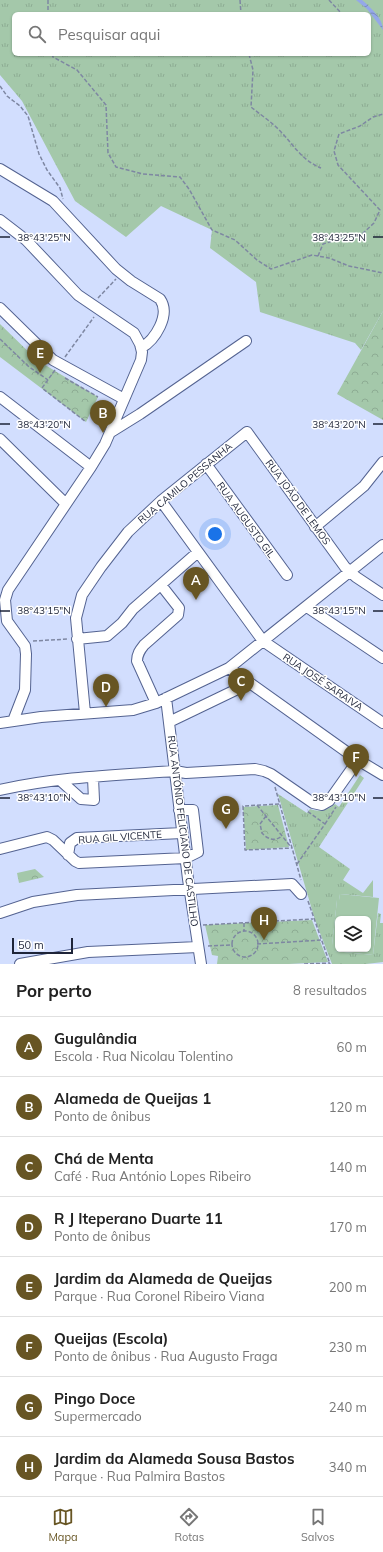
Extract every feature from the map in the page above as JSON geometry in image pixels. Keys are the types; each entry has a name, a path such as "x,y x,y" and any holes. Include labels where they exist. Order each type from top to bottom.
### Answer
{"street":[{"path":"0,169 53,202 116,269 160,299 164,309 163,320 152,338 141,348"},
{"path":"0,220 29,243 78,295 134,333 141,348 140,360 111,432 91,467 8,590 5,600 3,621 25,646 26,654 25,690 12,721"},
{"path":"0,308 47,355 60,365 124,399"},
{"path":"111,432 140,414 246,341"},
{"path":"0,397 91,467"},
{"name":"RUA CAMILO PESSANHA","path":"85,713 76,618 82,595 128,532 161,501 247,432"},
{"name":"RUA JOÃO DE LEMOS","path":"247,432 315,527 350,572 383,595"},
{"path":"0,439 66,504"},
{"path":"315,527 364,486 383,462"},
{"name":"RUA AUGUSTO GIL","path":"206,464 287,575"},
{"name":"RUA JOSÉ SARAIVA","path":"161,501 263,641 383,723"},
{"path":"0,723 85,713 138,709 156,703 229,668 383,545"},
{"path":"77,639 107,636 122,623 133,609 198,552"},
{"path":"156,703 137,661 137,656 144,645 178,615 179,608 161,585"},
{"path":"307,607 383,658"},
{"path":"229,668 358,760 383,775"},
{"path":"169,722 250,683"},
{"name":"RUA ANTÓNIO FELICIANO DE CASTILHO","path":"166,698 182,833 201,964"},
{"path":"0,790 24,784 175,771 186,773 256,769 264,770 313,803 322,805 327,803 358,760"},
{"path":"61,781 82,799 94,800 93,778"},
{"path":"179,810 193,810 198,852 186,858"},
{"name":"RUA GIL VICENTE","path":"68,855 70,843 77,838 182,833"},
{"name":"RUA GIL VICENTE","path":"0,849 47,837 53,840 75,861 83,863 186,858"},
{"path":"0,913 33,902 66,896 292,884 301,894"},
{"path":"20,964 88,952 198,947"}],"path":[{"path":"48,0 48,12"},
{"path":"240,0 241,12"},
{"path":"329,0 340,12"},
{"path":"53,56 77,70 106,105 108,153 116,167 143,174 180,177 189,189 212,230 235,240 257,260 271,269 312,255 328,258 349,266 383,273"},
{"path":"249,56 254,70 251,107 282,133 290,144 311,164 321,168"},
{"path":"0,86 7,96 20,106 28,116 39,154 47,170 60,188 63,201"},
{"path":"318,256 323,244 342,238 361,235 374,223 380,210 338,165 334,151 339,134 360,126 383,114"},
{"path":"98,298 111,284"},
{"path":"86,422 42,388 99,310"},
{"path":"0,339 28,366 48,380"},
{"path":"61,375 98,397"},
{"path":"21,641 77,639"},
{"path":"313,803 307,811 324,824"},
{"path":"257,805 292,848 245,850 243,806 257,805 280,804"},
{"path":"297,864 337,806"},
{"path":"266,816 260,824 262,833 270,839 275,839 282,836"},
{"path":"195,926 313,919"},
{"path":"244,923 244,932"},
{"path":"244,932 253,935 258,944 254,953 246,957 235,953 232,945 234,938 244,932"},
{"path":"258,944 322,940"},
{"path":"211,946 232,945"},
{"path":"304,964 330,963"}],"green space":[{"path":"0,0 383,0 383,311 361,350 355,343 260,312 256,282 210,248 212,230 161,206 126,237 75,201 22,101 0,75"},
{"path":"383,311 383,420 337,394"},
{"path":"0,324 37,360 98,397 86,422 0,357"},
{"path":"360,775 364,778 319,847 350,869 343,880 363,893 373,880 373,897 340,894 339,900 337,900 332,945 334,945 335,952 373,955 378,913 381,914 380,923 383,923 383,962 366,964 332,964 315,920 278,794 307,813 310,809 323,810 335,804 339,807"},
{"path":"278,805 289,847 246,850 243,807"},
{"path":"35,869 44,877 19,883 17,873"},
{"path":"340,894 379,898 373,955 344,952 371,952 371,916 335,916 337,900 339,900"},
{"path":"335,918 335,951 334,946 332,945"},
{"path":"312,920 328,962 289,964 217,964 218,956 212,955 205,925"}],"water":[{"path":"356,0 362,0 372,9 381,21 383,30 371,14 371,12"}],"place":[{"name":"Jardim da Alameda de Queijas","path":"40,373"},
{"name":"Alameda de Queijas 1","path":"103,433"},
{"name":"Gugulândia","path":"196,600"},
{"name":"Chá de Menta","path":"241,701"},
{"name":"R J Iteperano Duarte 11","path":"106,707"},
{"name":"Queijas (Escola)","path":"356,777"},
{"name":"Pingo Doce","path":"226,829"},
{"name":"Jardim da Alameda Sousa Bastos","path":"264,940"}]}
